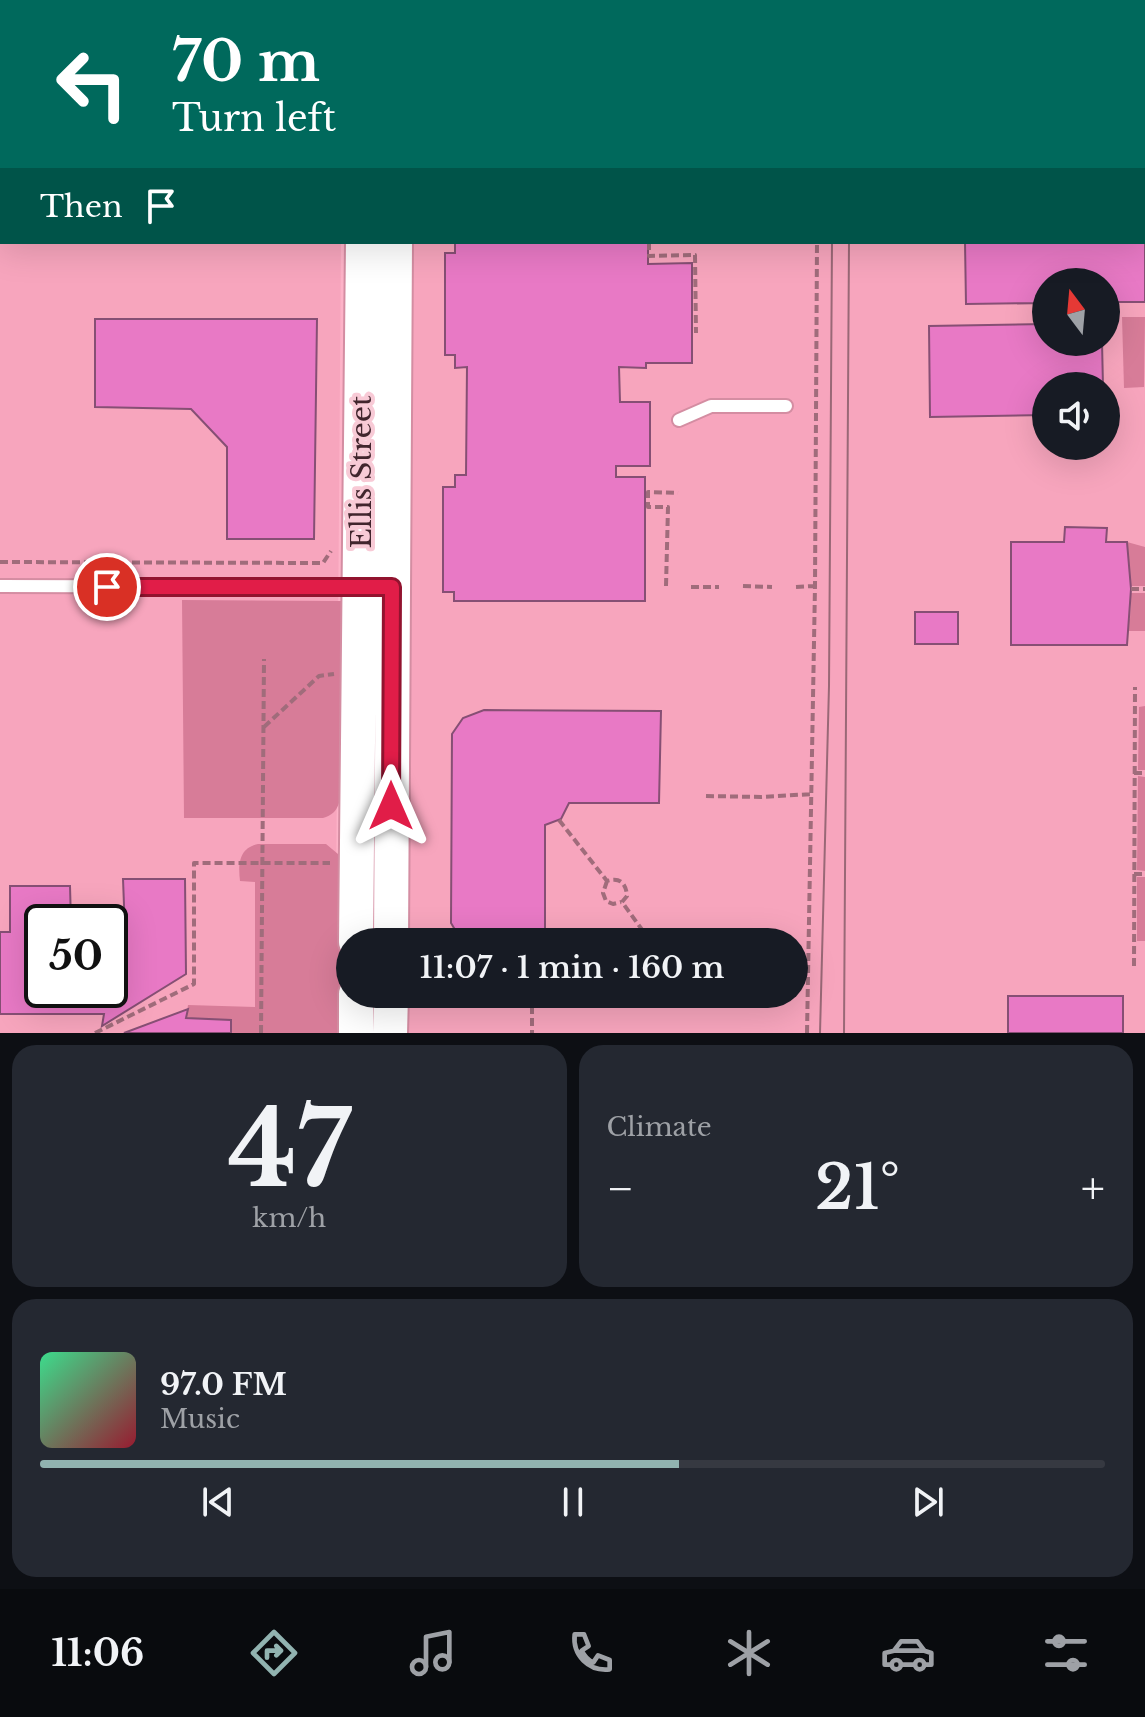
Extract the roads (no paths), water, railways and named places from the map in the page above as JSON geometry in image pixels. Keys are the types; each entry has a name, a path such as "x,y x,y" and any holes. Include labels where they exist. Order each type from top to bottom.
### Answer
{"main road":[{"name":"Ellis Street","path":"363,244 390,928"},
{"name":"Ellis Street","path":"357,928 395,244"},
{"path":"356,1008 356,1033"},
{"path":"390,1033 391,1008"}],"lane":[{"path":"679,420 711,406 786,406"},
{"path":"0,586 376,587"}],"tram line":[{"path":"820,1033 829,686 832,244"},
{"path":"844,1033 849,244"}]}
